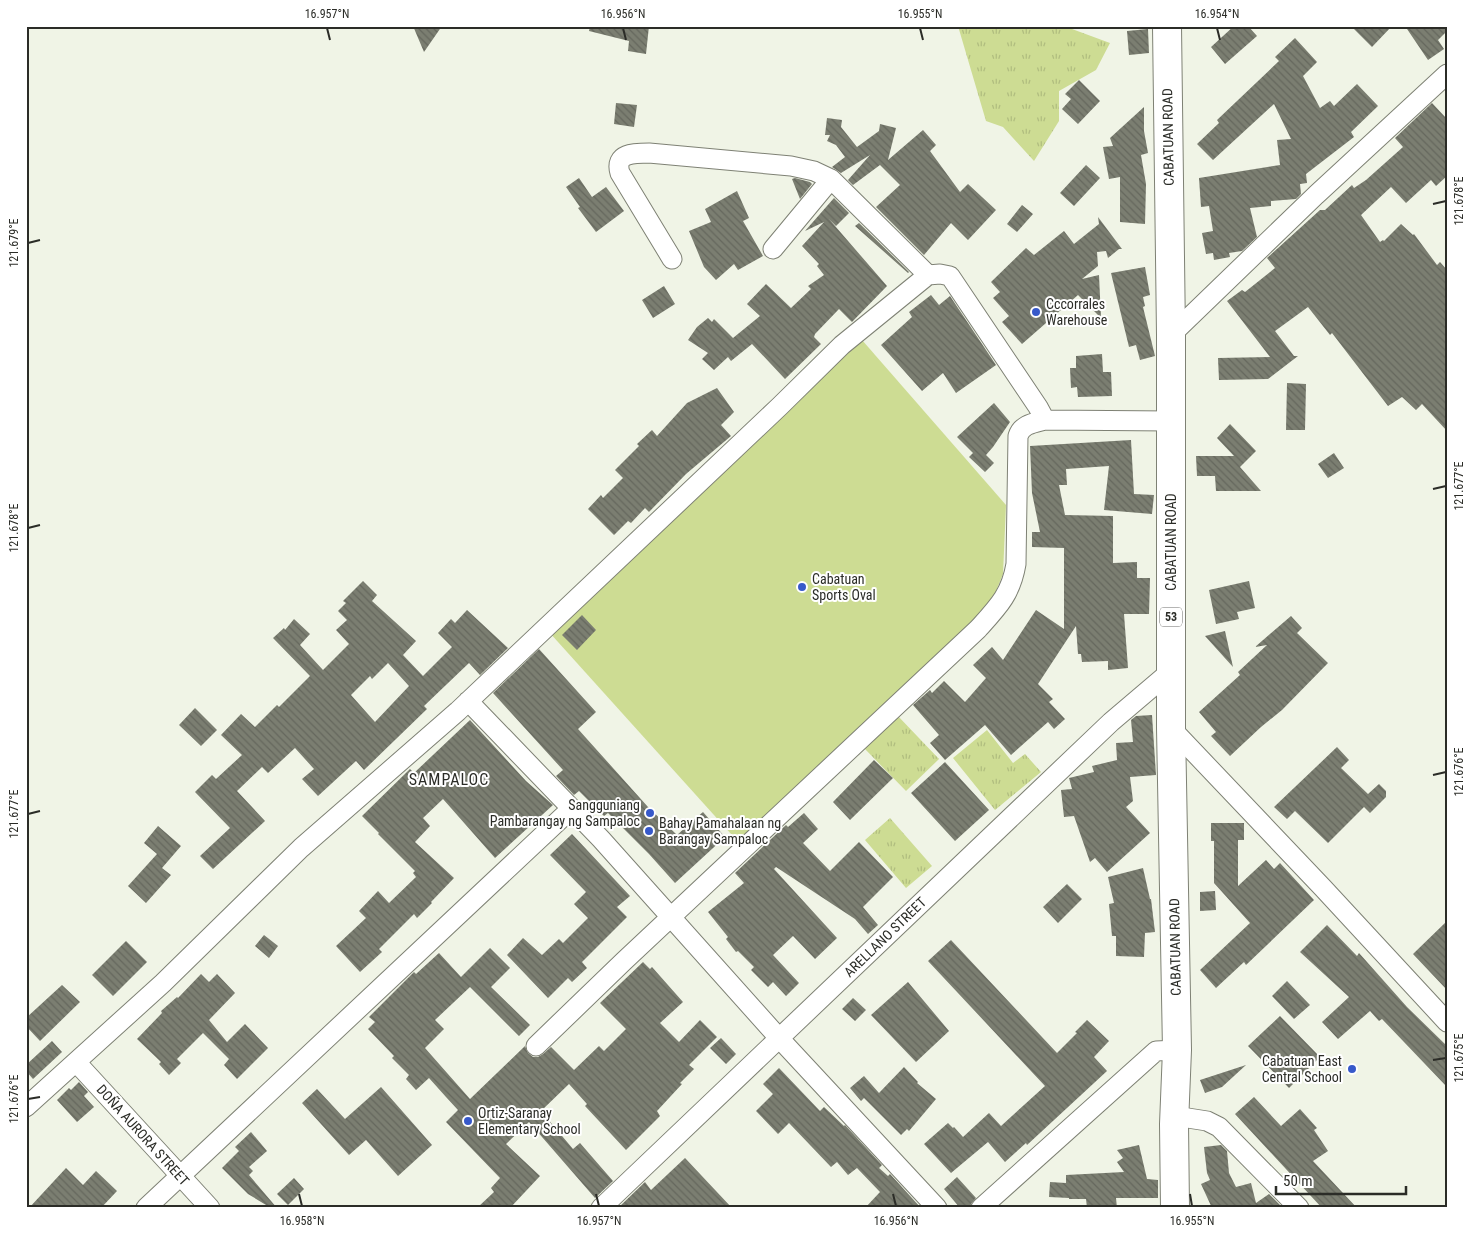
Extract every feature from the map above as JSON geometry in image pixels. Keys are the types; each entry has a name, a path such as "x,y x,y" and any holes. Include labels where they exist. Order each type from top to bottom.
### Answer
{"highway":[{"name":"CABATUAN ROAD","path":"1167,26 1171,335 1171,728 1177,1050 1175,1208"}],"street":[{"path":"1171,335 1316,195 1447,74"},
{"path":"672,259 620,173 619,161 626,156 634,153 649,153 792,166 814,171 830,179 928,275"},
{"path":"774,249 830,179"},
{"path":"26,1107 163,983 301,848 468,701 842,345 928,275 940,274 950,276 1045,420"},
{"path":"536,1046 978,629 997,608 1013,580 1016,564 1018,436 1020,430 1027,425 1045,420 1171,421"},
{"name":"ARELLANO STREET","path":"601,1208 1111,722 1171,671"},
{"path":"468,701 601,839 779,1038 937,1208"},
{"path":"1171,728 1447,1022"},
{"path":"146,1208 571,809"},
{"path":"981,1208 1156,1051 1177,1050"},
{"name":"DOÑA AURORA STREET","path":"76,1062 210,1208"},
{"path":"1175,1116 1207,1121 1219,1127 1299,1208"}],"green space":[{"path":"958,26 1073,26 1072,29 1110,43 1096,70 1059,91 1059,121 1034,161 1003,127 986,121"},
{"name":"Cabatuan Sports Oval","path":"862,340 1006,505 1003,574 992,601 973,622 741,845 549,632"},
{"path":"897,715 939,759 906,791 864,748"},
{"path":"987,730 1013,763 1025,754 1041,772 995,810 953,758"},
{"path":"890,818 932,866 906,888 865,840"}],"building":[{"path":"413,26 442,26 424,52"},
{"path":"590,26 649,26 646,54 628,51 629,41 589,31"},
{"path":"1234,26 1248,26 1257,36 1225,64 1211,47"},
{"path":"1351,26 1392,26 1372,47"},
{"path":"1405,26 1447,26 1447,31 1438,40 1444,49 1428,60"},
{"path":"1148,29 1149,53 1129,55 1127,31"},
{"path":"1295,38 1317,62 1303,76 1320,108 1330,101 1334,106 1357,84 1378,106 1351,132 1354,137 1306,174 1307,183 1300,184 1301,194 1296,199 1271,201 1271,206 1250,208 1257,237 1242,251 1229,253 1230,257 1214,260 1213,253 1206,254 1202,233 1213,231 1209,206 1201,207 1199,178 1280,165 1277,140 1291,139 1274,104 1213,160 1197,144 1219,123 1217,120 1279,61 1275,57"},
{"path":"1079,80 1100,101 1078,124 1062,109 1071,99 1065,94"},
{"path":"616,103 637,105 634,127 614,124"},
{"path":"1432,103 1447,119 1447,176 1436,186 1431,180 1406,203 1391,187 1361,215 1380,242 1384,241 1401,224 1414,234 1437,265 1440,262 1447,270 1447,431 1422,404 1416,410 1402,397 1388,406 1332,333 1330,335 1308,307 1275,331 1294,356 1298,356 1268,379 1219,380 1218,358 1270,357 1227,301 1242,290 1245,292 1275,268 1267,258 1320,210 1325,210 1352,185 1354,188 1366,180 1403,147 1395,138"},
{"path":"1144,107 1144,131 1148,153 1141,155 1146,184 1145,224 1120,222 1120,177 1109,179 1103,147 1113,146 1110,138"},
{"path":"827,118 842,120 841,127 857,147 879,131 880,124 896,128 888,160 923,130 936,145 930,151 960,192 968,184 996,210 968,240 951,223 924,255 876,207 900,185 880,165 853,185 848,180 870,155 841,173 832,167 845,157 836,145 827,141 830,135 825,135"},
{"path":"1086,165 1100,178 1074,206 1060,193"},
{"path":"579,178 592,197 606,187 624,211 596,232 578,208 580,207 566,187"},
{"path":"795,178 812,184 800,199 792,179"},
{"path":"737,191 749,218 743,221 763,256 738,270 734,264 716,280 704,267 689,231 711,222 705,209"},
{"path":"834,198 849,213 836,226 829,219 887,286 852,322 839,309 815,334 814,337 821,344 785,379 752,344 731,361 728,357 714,370 702,359 708,353 688,340 697,327 708,318 712,322 714,319 733,338 760,316 747,304 766,284 791,308 811,289 808,286 824,275 817,266 819,264 802,246 824,222 805,231"},
{"path":"1022,205 1033,214 1017,232 1007,224"},
{"path":"1098,217 1122,249 1119,249 1108,258 1106,251 1097,252 1098,266 1082,279 1099,275 1101,318 1078,295 1022,344 1002,322 1009,316 993,298 1000,292 991,282 1026,248 1034,255 1064,231 1074,244 1099,224"},
{"path":"859,223 909,272 908,273 855,226"},
{"path":"1145,267 1150,295 1143,297 1145,306 1143,307 1155,356 1140,360 1136,345 1129,347 1111,273"},
{"path":"664,286 675,304 653,318 642,300"},
{"path":"931,295 939,305 950,296 996,365 956,393 943,373 922,391 881,345 912,317 909,312"},
{"path":"1102,354 1103,372 1111,372 1112,396 1078,397 1077,387 1071,388 1070,368 1076,368 1076,356"},
{"path":"1287,383 1306,384 1305,430 1286,430"},
{"path":"717,388 734,412 721,425 731,436 686,474 649,512 645,508 631,523 628,521 614,535 588,509 601,495 603,498 623,478 615,470 639,446 637,444 652,430 657,436 687,403"},
{"path":"994,403 1010,422 986,455 994,463 985,472 969,457 973,453 957,437"},
{"path":"1230,424 1256,451 1240,467 1261,491 1216,491 1215,476 1197,476 1196,456 1234,456 1217,438"},
{"path":"1131,440 1134,494 1154,495 1152,514 1104,510 1109,466 1066,469 1067,485 1059,485 1065,515 1113,516 1113,563 1137,562 1137,578 1150,578 1149,614 1124,614 1128,668 1108,670 1108,661 1082,662 1081,654 1078,654 1076,626 1038,684 1053,699 1049,702 1065,719 1054,729 1048,722 1011,755 985,725 945,760 930,743 939,735 913,705 930,690 932,693 944,681 965,702 986,678 973,665 992,647 1003,660 1036,610 1064,629 1064,548 1032,547 1032,532 1040,532 1032,493 1030,446"},
{"path":"1334,453 1344,468 1328,478 1318,464"},
{"path":"363,581 377,595 372,601 416,641 403,655 423,676 452,647 438,633 451,619 455,623 467,610 508,648 480,675 469,663 424,706 427,709 364,770 356,761 318,796 302,779 314,769 295,748 268,773 262,767 237,791 265,821 213,869 200,856 230,828 195,792 212,775 216,779 242,755 221,735 241,714 255,727 277,705 279,707 310,676 273,638 284,628 285,630 294,619 310,634 300,645 323,670 349,644 336,630 347,620 338,611 346,603 343,601","holes":["388,663 409,686 375,722 351,695 370,676 372,679"]},
{"path":"1249,581 1255,608 1237,612 1239,619 1216,624 1209,590"},
{"path":"582,615 596,630 577,650 562,635"},
{"path":"1291,616 1302,628 1297,633 1328,663 1282,710 1230,756 1211,736 1216,732 1199,712 1240,675 1238,672 1267,645 1255,647"},
{"path":"1225,631 1233,667 1205,636"},
{"path":"539,649 596,712 578,729 648,807 677,835 703,812 725,837 675,883 608,813 604,816 579,791 574,795 556,776 563,770 493,693"},
{"path":"195,708 217,730 201,746 179,725"},
{"path":"1152,715 1156,775 1130,777 1133,801 1126,807 1150,833 1107,872 1095,858 1090,862 1074,816 1064,817 1061,790 1072,789 1069,778 1094,772 1092,766 1117,760 1116,743 1133,742 1131,720 1136,716"},
{"path":"470,720 526,781 553,805 495,858 443,799 423,818 430,826 415,842 454,878 417,918 414,914 379,949 382,952 360,972 336,946 366,918 359,911 378,891 389,903 416,877 413,873 415,871 362,816 410,769 414,773"},
{"path":"1337,747 1349,760 1341,768 1368,794 1379,784 1386,791 1386,797 1370,813 1364,807 1328,843 1295,811 1287,819 1274,807"},
{"path":"874,760 893,778 850,820 833,802"},
{"path":"945,762 989,810 955,841 911,793"},
{"path":"804,813 818,829 803,843 830,871 859,842 893,877 863,907 878,925 868,934 855,919 776,867 774,869 837,938 815,959 793,936 773,955 799,983 786,996 773,982 768,987 751,970 754,967 738,951 736,952 726,939 728,937 708,912 744,883 735,873 786,825 788,827"},
{"path":"1211,823 1244,823 1244,840 1238,840 1238,886 1266,860 1274,869 1280,863 1314,900 1246,965 1244,962 1216,988 1200,970 1250,923 1214,883 1214,841 1211,841"},
{"path":"158,826 181,846 162,868 171,875 146,903 128,886 157,854 144,843"},
{"path":"572,834 630,896 617,907 627,917 582,962 587,968 572,982 568,978 548,998 507,955 523,938 542,955 559,939 563,943 588,918 574,904 586,892 550,855"},
{"path":"1143,868 1151,899 1155,932 1145,933 1144,957 1116,956 1116,936 1112,936 1109,904 1114,903 1108,877"},
{"path":"1067,884 1082,899 1058,923 1043,907"},
{"path":"1215,891 1216,910 1200,911 1200,892"},
{"path":"1447,921 1447,990 1413,954"},
{"path":"1327,925 1357,956 1359,953 1407,1007 1447,1046 1447,1087 1382,1019 1379,1021 1370,1011 1338,1039 1322,1022 1349,997 1300,952"},
{"path":"264,935 278,946 269,958 255,946"},
{"path":"951,940 1057,1053 1087,1020 1109,1041 1094,1057 1107,1071 1027,1145 1026,1143 1005,1162 988,1142 951,1173 924,1144 948,1123 963,1137 989,1113 1001,1126 1045,1086 928,961"},
{"path":"126,941 147,962 113,996 92,975"},
{"path":"490,948 510,968 491,987 530,1025 519,1036 470,987 435,1020 444,1029 425,1048 470,1099 525,1046 528,1053 533,1057 538,1057 551,1047 574,1070 599,1046 604,1051 626,1029 600,1003 643,962 650,969 652,967 683,1002 660,1023 679,1042 700,1020 717,1037 689,1065 694,1069 657,1111 660,1116 626,1150 585,1106 587,1104 569,1084 541,1111 573,1149 580,1143 613,1181 595,1198 529,1122 506,1144 540,1176 510,1208 477,1208 494,1192 491,1188 500,1178 446,1122 458,1110 429,1078 416,1090 406,1079 409,1075 368,1029 375,1022 369,1017 414,972 416,974 439,953 461,977"},
{"path":"201,974 209,982 217,974 235,993 209,1020 227,1042 245,1024 268,1048 237,1079 224,1065 229,1059 203,1033 177,1059 181,1063 169,1075 159,1064 161,1062 137,1039 162,1013 161,1011 178,998"},
{"path":"1287,981 1310,1005 1294,1019 1272,996"},
{"path":"908,982 949,1031 916,1062 871,1015"},
{"path":"62,985 80,1002 40,1041 26,1026 26,1018"},
{"path":"853,998 866,1010 855,1021 842,1009"},
{"path":"1280,1016 1320,1057 1289,1088 1248,1046"},
{"path":"721,1038 736,1054 726,1064 710,1048"},
{"path":"52,1041 62,1052 33,1079 26,1071 26,1065"},
{"path":"1246,1065 1222,1087 1205,1093 1200,1080"},
{"path":"904,1067 917,1083 936,1099 909,1131 907,1129 901,1135 864,1098 861,1101 850,1088 864,1076 879,1093"},
{"path":"779,1068 820,1111 824,1107 845,1125 882,1165 879,1168 888,1176 890,1174 921,1208 865,1208 880,1192 857,1168 848,1175 837,1162 831,1167 789,1123 778,1134 756,1111 773,1094 763,1084"},
{"path":"79,1082 88,1092 84,1096 94,1107 77,1122 57,1100 69,1088 71,1090"},
{"path":"381,1087 432,1145 398,1176 366,1140 349,1155 302,1103 317,1089 345,1119"},
{"path":"1254,1097 1281,1126 1300,1109 1317,1128 1314,1130 1328,1151 1313,1161 1357,1208 1322,1208 1235,1114"},
{"path":"251,1132 267,1151 249,1167 253,1171 249,1175 277,1208 271,1208 248,1194 222,1168 239,1151 235,1147"},
{"path":"1139,1145 1147,1179 1158,1180 1158,1198 1116,1198 1117,1208 1087,1208 1086,1199 1049,1197 1050,1182 1066,1183 1066,1175 1124,1172 1117,1162 1123,1158 1117,1150"},
{"path":"1221,1145 1227,1151 1229,1173 1236,1187 1251,1183 1256,1203 1269,1194 1283,1208 1212,1208 1201,1184 1210,1180 1207,1173 1204,1147"},
{"path":"685,1158 732,1208 618,1208 645,1182 651,1190"},
{"path":"66,1168 83,1185 96,1171 117,1191 101,1208 29,1208"},
{"path":"957,1177 976,1198 970,1208 960,1208 944,1189"},
{"path":"294,1178 304,1189 288,1205 277,1194"}],"place":[{"name":"Cccorrales Warehouse","path":"1036,312"},
{"name":"Cabatuan Sports Oval","path":"802,587"},
{"name":"Sangguniang Pambarangay ng Sampaloc","path":"650,813"},
{"name":"Bahay Pamahalaan ng Barangay Sampaloc","path":"649,831"},
{"name":"Cabatuan East Central School","path":"1352,1069"},
{"name":"Ortiz-Saranay Elementary School","path":"468,1121"}],"district":[{"name":"SAMPALOC","path":"449,779"}]}
